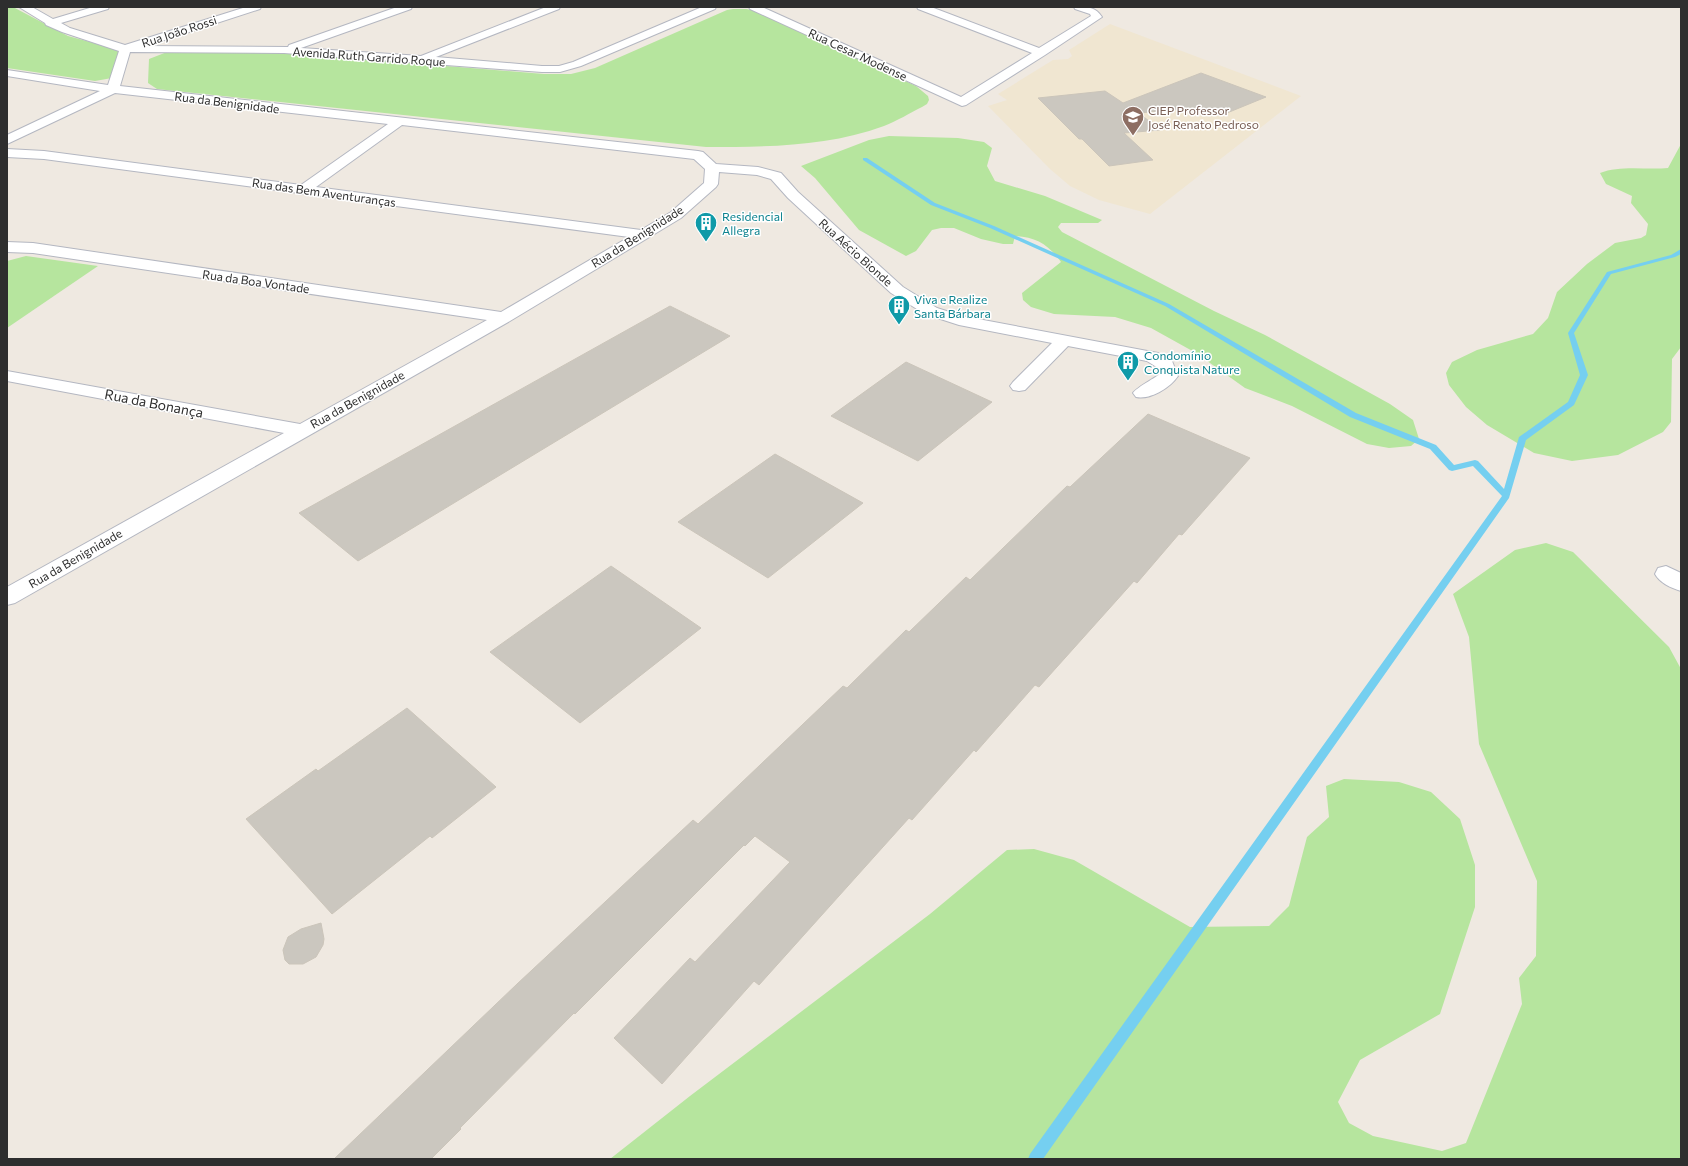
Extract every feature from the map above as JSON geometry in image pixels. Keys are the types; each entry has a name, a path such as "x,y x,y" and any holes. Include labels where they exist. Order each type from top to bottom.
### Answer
{"street":[{"name":"Avenida Ruth Garrido Roque","path":"24,7 50,23 86,38 125,49 284,50 421,59 542,70 560,69 577,64 711,7"},
{"path":"50,23 104,7"},
{"name":"Rua João Rossi","path":"125,49 256,7"},
{"path":"284,50 408,7"},
{"path":"421,59 555,7"},
{"name":"Rua Cesar Modense","path":"754,7 962,102 1040,53"},
{"path":"922,7 1040,53 1097,17 1094,12 1079,7"},
{"path":"7,140 113,89 125,49"},
{"name":"Rua da Benignidade","path":"7,73 113,89 698,155 712,168 711,184 676,215 641,234 504,317 300,430 7,597"},
{"path":"304,189 399,122"},
{"name":"Rua das Bem Aventuranças","path":"7,153 44,155 641,234"},
{"name":"Rua Aécio Bionde","path":"712,168 758,172 776,176 793,195 897,290 931,311 959,320 1152,357 1166,365 1169,376 1148,390"},
{"name":"Rua da Boa Vontade","path":"7,247 40,249 504,317"},
{"path":"1019,386 1064,340"},
{"name":"Rua da Bonança","path":"7,376 300,430"}],"shaded area":[{"name":"CIEP Professor José Renato Pedroso","path":"1110,24 1301,96 1150,214 1099,200 1070,186 1050,169 988,106 1007,100 998,94 1053,60 1068,59 1072,56 1069,50"}],"green space":[{"path":"7,7 13,7 68,36 119,51 112,78 95,81 7,68"},
{"path":"727,10 757,11 916,86 928,96 929,100 927,104 922,107 889,124 862,133 840,138 818,142 773,146 706,147 157,89 148,83 149,59 167,52 288,53 544,74 571,74 595,68"},
{"path":"889,136 958,138 984,142 992,148 987,166 995,181 1045,196 1102,220 1098,223 1061,223 1058,227 1062,232 1214,311 1265,335 1390,404 1413,420 1419,439 1411,446 1389,448 1367,444 1292,406 1245,388 1196,353 1151,328 1115,317 1054,314 1031,307 1023,300 1022,293 1061,262 1052,251 1036,240 1015,236 1013,244 1003,244 981,239 954,228 941,228 932,230 916,251 906,256 859,230 815,178 801,166 869,140"},
{"path":"1681,144 1681,347 1672,359 1671,422 1663,432 1618,455 1572,461 1534,453 1487,425 1466,407 1449,385 1446,373 1452,362 1477,350 1533,334 1548,318 1557,292 1587,264 1615,243 1641,238 1646,235 1648,224 1631,203 1632,196 1606,184 1600,173 1625,168 1668,168"},
{"path":"26,256 98,266 7,328 7,261"},
{"path":"1546,543 1573,552 1669,647 1681,669 1681,1159 610,1159 690,1096 930,914 1007,850 1034,849 1074,860 1190,927 1269,926 1289,906 1307,837 1329,817 1326,786 1344,779 1399,782 1431,792 1460,819 1475,865 1475,907 1440,1014 1360,1060 1338,1102 1349,1123 1373,1136 1442,1151 1466,1143 1522,1004 1519,978 1536,956 1537,881 1479,744 1469,637 1453,594 1515,550"}],"building":[{"path":"1201,73 1266,97 1222,115 1200,107 1139,113 1160,130 1124,133 1153,160 1109,166 1082,139 1079,139 1038,98 1105,91 1123,103"},
{"path":"670,306 730,336 358,561 299,513"},
{"path":"906,362 992,402 918,461 831,416"},
{"path":"1148,414 1250,458 1182,535 1179,534 1137,583 1134,581 1039,687 1035,685 976,752 974,750 912,820 909,818 759,985 754,981 662,1084 614,1038 690,958 695,962 790,862 755,836 745,846 744,845 575,1014 574,1013 431,1159 334,1159 517,984 693,820 698,824 843,686 847,688 906,630 909,632 966,577 970,580 1067,486 1070,487"},
{"path":"775,454 863,503 768,578 678,522"},
{"path":"611,566 701,628 580,723 490,652"},
{"path":"407,708 496,787 432,838 430,836 332,914 246,819 316,769 318,771"},
{"path":"321,923 324,939 323,945 316,957 303,964 289,964 285,960 283,950 288,937 301,929"}],"waterway":[{"path":"865,159 933,204 992,227 1167,305 1353,415 1433,447 1452,468 1475,463 1506,496"},
{"path":"1506,496 1522,439 1571,403 1584,375 1571,333 1609,273 1673,256 1681,251"},
{"path":"1035,1159 1506,496"}],"place":[{"name":"CIEP Professor José Renato Pedroso","path":"1133,136"},
{"name":"Residencial Allegra","path":"706,242"},
{"name":"Viva e Realize Santa Bárbara","path":"899,326"},
{"name":"Condomínio Conquista Nature","path":"1128,382"}]}
